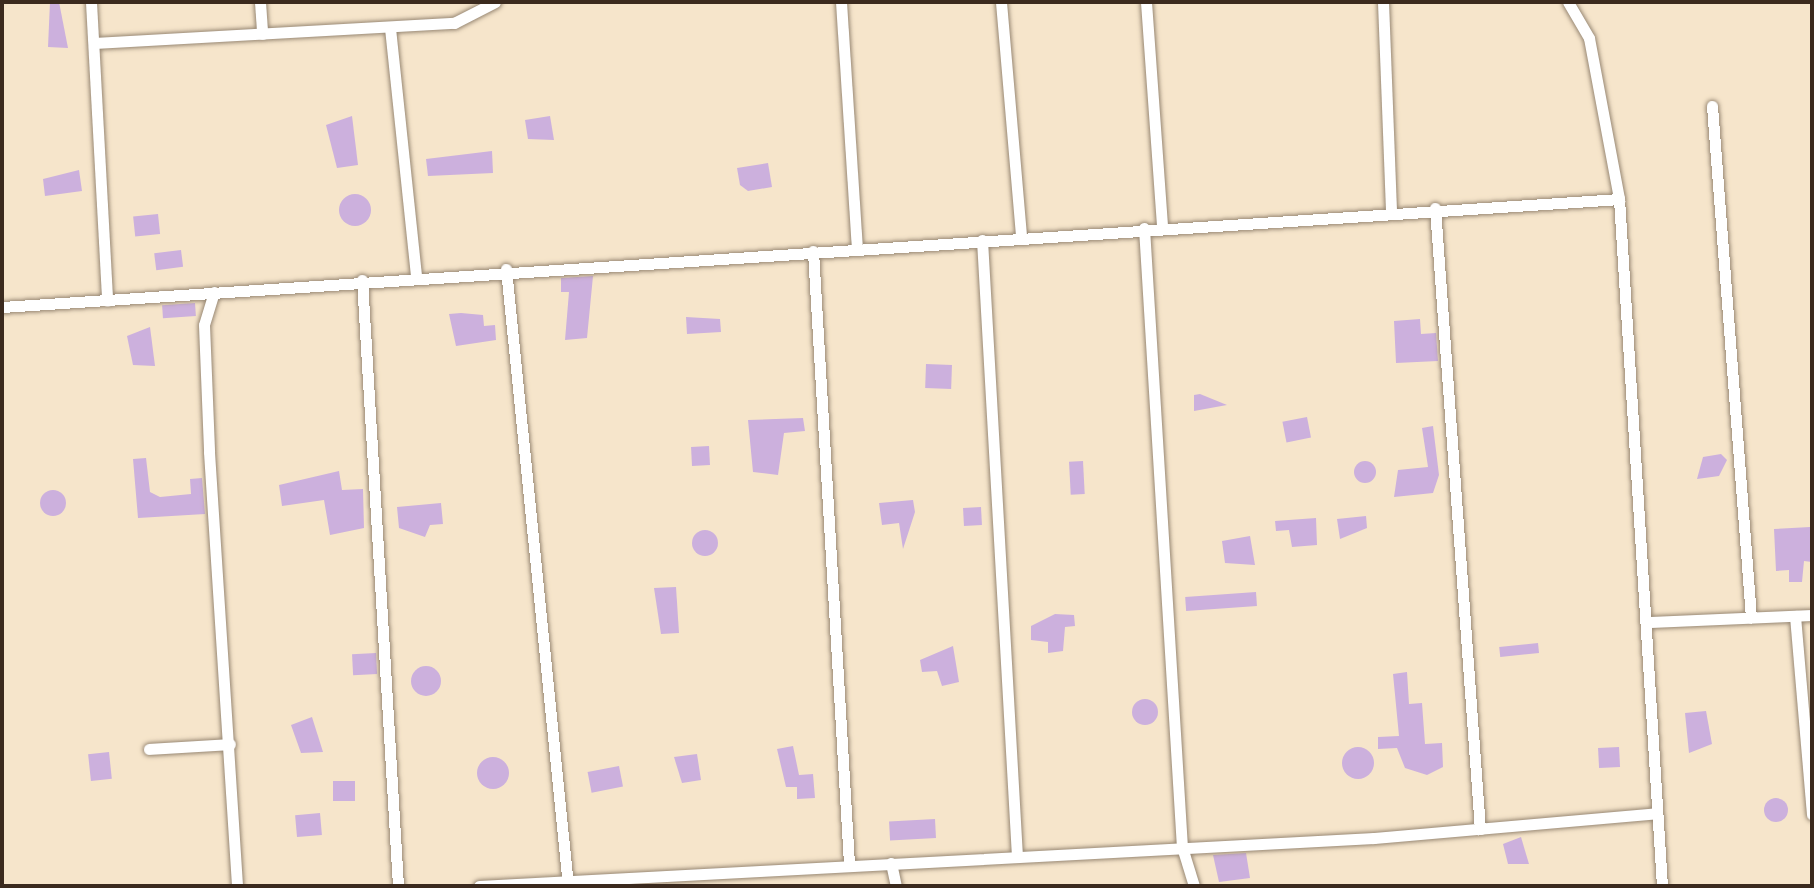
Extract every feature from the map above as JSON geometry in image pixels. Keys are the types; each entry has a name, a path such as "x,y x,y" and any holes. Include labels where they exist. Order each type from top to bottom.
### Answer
{"street":[{"path":"91,2 107,301"},
{"path":"260,2 262,34"},
{"path":"94,43 390,28 465,21 495,2"},
{"path":"841,2 857,248"},
{"path":"1001,2 1021,237"},
{"path":"1146,2 1162,226"},
{"path":"1383,2 1391,210"},
{"path":"1568,2 1589,38 1619,199 1650,622 1662,886"},
{"path":"390,28 416,276"},
{"path":"1712,106 1751,618"},
{"path":"2,307 506,269 982,240 1391,210 1619,199"},
{"path":"1435,208 1480,829"},
{"path":"1144,228 1182,847 1194,886"},
{"path":"982,240 1017,856"},
{"path":"813,251 849,865"},
{"path":"506,269 567,885"},
{"path":"362,280 398,886"},
{"path":"214,292 204,325 237,886"},
{"path":"1650,622 1812,615"},
{"path":"1795,616 1812,814"},
{"path":"149,749 230,744"},
{"path":"479,886 567,885 849,865 1480,829 1657,813"},
{"path":"891,863 896,886"},
{"path":"744,886 745,872"}],"building":[{"path":"50,2 59,2 68,48 48,47"},
{"path":"352,116 358,165 337,168 326,125"},
{"path":"550,116 554,140 528,139 525,120"},
{"path":"492,151 493,173 428,176 426,159"},
{"path":"768,163 772,187 748,191 740,185 737,168"},
{"path":"79,170 82,191 45,196 43,179"},
{"path":"355,194 366,199 371,210 366,221 355,226 344,221 339,210 344,199"},
{"path":"158,214 160,234 135,237 133,217"},
{"path":"181,250 183,267 156,270 154,253"},
{"path":"593,276 587,338 565,340 569,292 561,292 561,278"},
{"path":"195,303 196,316 163,318 162,305"},
{"path":"449,314 483,315 484,326 495,325 496,340 456,346"},
{"path":"686,317 720,319 721,332 687,334"},
{"path":"1420,319 1421,334 1436,333 1438,361 1396,363 1394,321"},
{"path":"150,327 155,366 133,365 127,336"},
{"path":"926,364 952,365 951,389 925,388"},
{"path":"1200,394 1227,405 1194,411 1194,395"},
{"path":"1307,417 1311,438 1286,442 1282,422"},
{"path":"803,418 805,431 784,433 778,475 753,472 748,420"},
{"path":"1433,426 1439,475 1433,493 1394,497 1398,470 1428,467 1422,428"},
{"path":"709,446 710,465 692,466 691,447"},
{"path":"1721,454 1727,460 1719,476 1697,479 1703,457"},
{"path":"146,458 150,492 160,497 191,494 190,479 202,478 205,514 138,518 133,459"},
{"path":"1083,461 1085,494 1071,495 1069,462"},
{"path":"1365,461 1373,464 1376,472 1373,480 1365,483 1357,480 1354,472 1357,464"},
{"path":"339,471 342,490 363,489 364,528 330,535 324,500 282,506 279,485"},
{"path":"53,490 62,494 66,503 62,512 53,516 44,512 40,503 44,494"},
{"path":"913,500 915,512 903,549 899,523 882,525 879,503"},
{"path":"441,503 443,524 430,525 425,537 399,528 397,507"},
{"path":"981,507 982,525 964,526 963,508"},
{"path":"1366,516 1367,528 1340,539 1337,519"},
{"path":"1316,518 1317,545 1292,547 1289,530 1276,531 1275,521"},
{"path":"1810,527 1812,562 1804,561 1802,582 1789,582 1789,570 1776,571 1774,529"},
{"path":"705,530 714,534 718,543 714,552 705,556 696,552 692,543 696,534"},
{"path":"1250,536 1255,565 1225,563 1222,541"},
{"path":"676,587 679,633 661,634 654,588"},
{"path":"1256,592 1257,606 1186,611 1185,597"},
{"path":"1055,614 1074,615 1075,626 1065,627 1063,651 1048,653 1048,642 1031,640 1031,626"},
{"path":"1538,643 1539,653 1500,657 1499,647"},
{"path":"953,646 959,682 942,686 937,671 922,672 920,660"},
{"path":"376,653 377,674 353,675 352,654"},
{"path":"426,666 437,670 441,681 437,692 426,696 415,692 411,681 415,670"},
{"path":"1407,672 1409,704 1422,703 1425,744 1442,743 1443,767 1427,775 1405,768 1397,748 1378,749 1378,737 1399,736 1393,674"},
{"path":"1145,699 1154,703 1158,712 1154,721 1145,725 1136,721 1132,712 1136,703"},
{"path":"1706,711 1712,744 1689,753 1685,713"},
{"path":"312,717 323,752 301,753 291,725"},
{"path":"793,746 799,775 813,774 815,798 797,799 797,787 786,787 777,749"},
{"path":"1358,747 1369,752 1374,763 1369,774 1358,779 1347,774 1342,763 1347,752"},
{"path":"1619,747 1620,767 1599,768 1598,748"},
{"path":"109,752 112,779 91,781 88,754"},
{"path":"697,754 701,780 682,783 674,757"},
{"path":"493,757 505,761 509,773 505,785 493,789 481,785 477,773 481,761"},
{"path":"619,766 623,787 592,793 588,772"},
{"path":"333,781 355,781 355,801 333,801"},
{"path":"1776,798 1785,801 1788,810 1785,819 1776,822 1767,819 1764,810 1767,801"},
{"path":"320,813 322,835 297,837 295,815"},
{"path":"935,819 936,838 890,840 889,821"},
{"path":"1521,837 1529,864 1508,864 1503,844"},
{"path":"1246,853 1250,878 1219,882 1213,855"}]}
